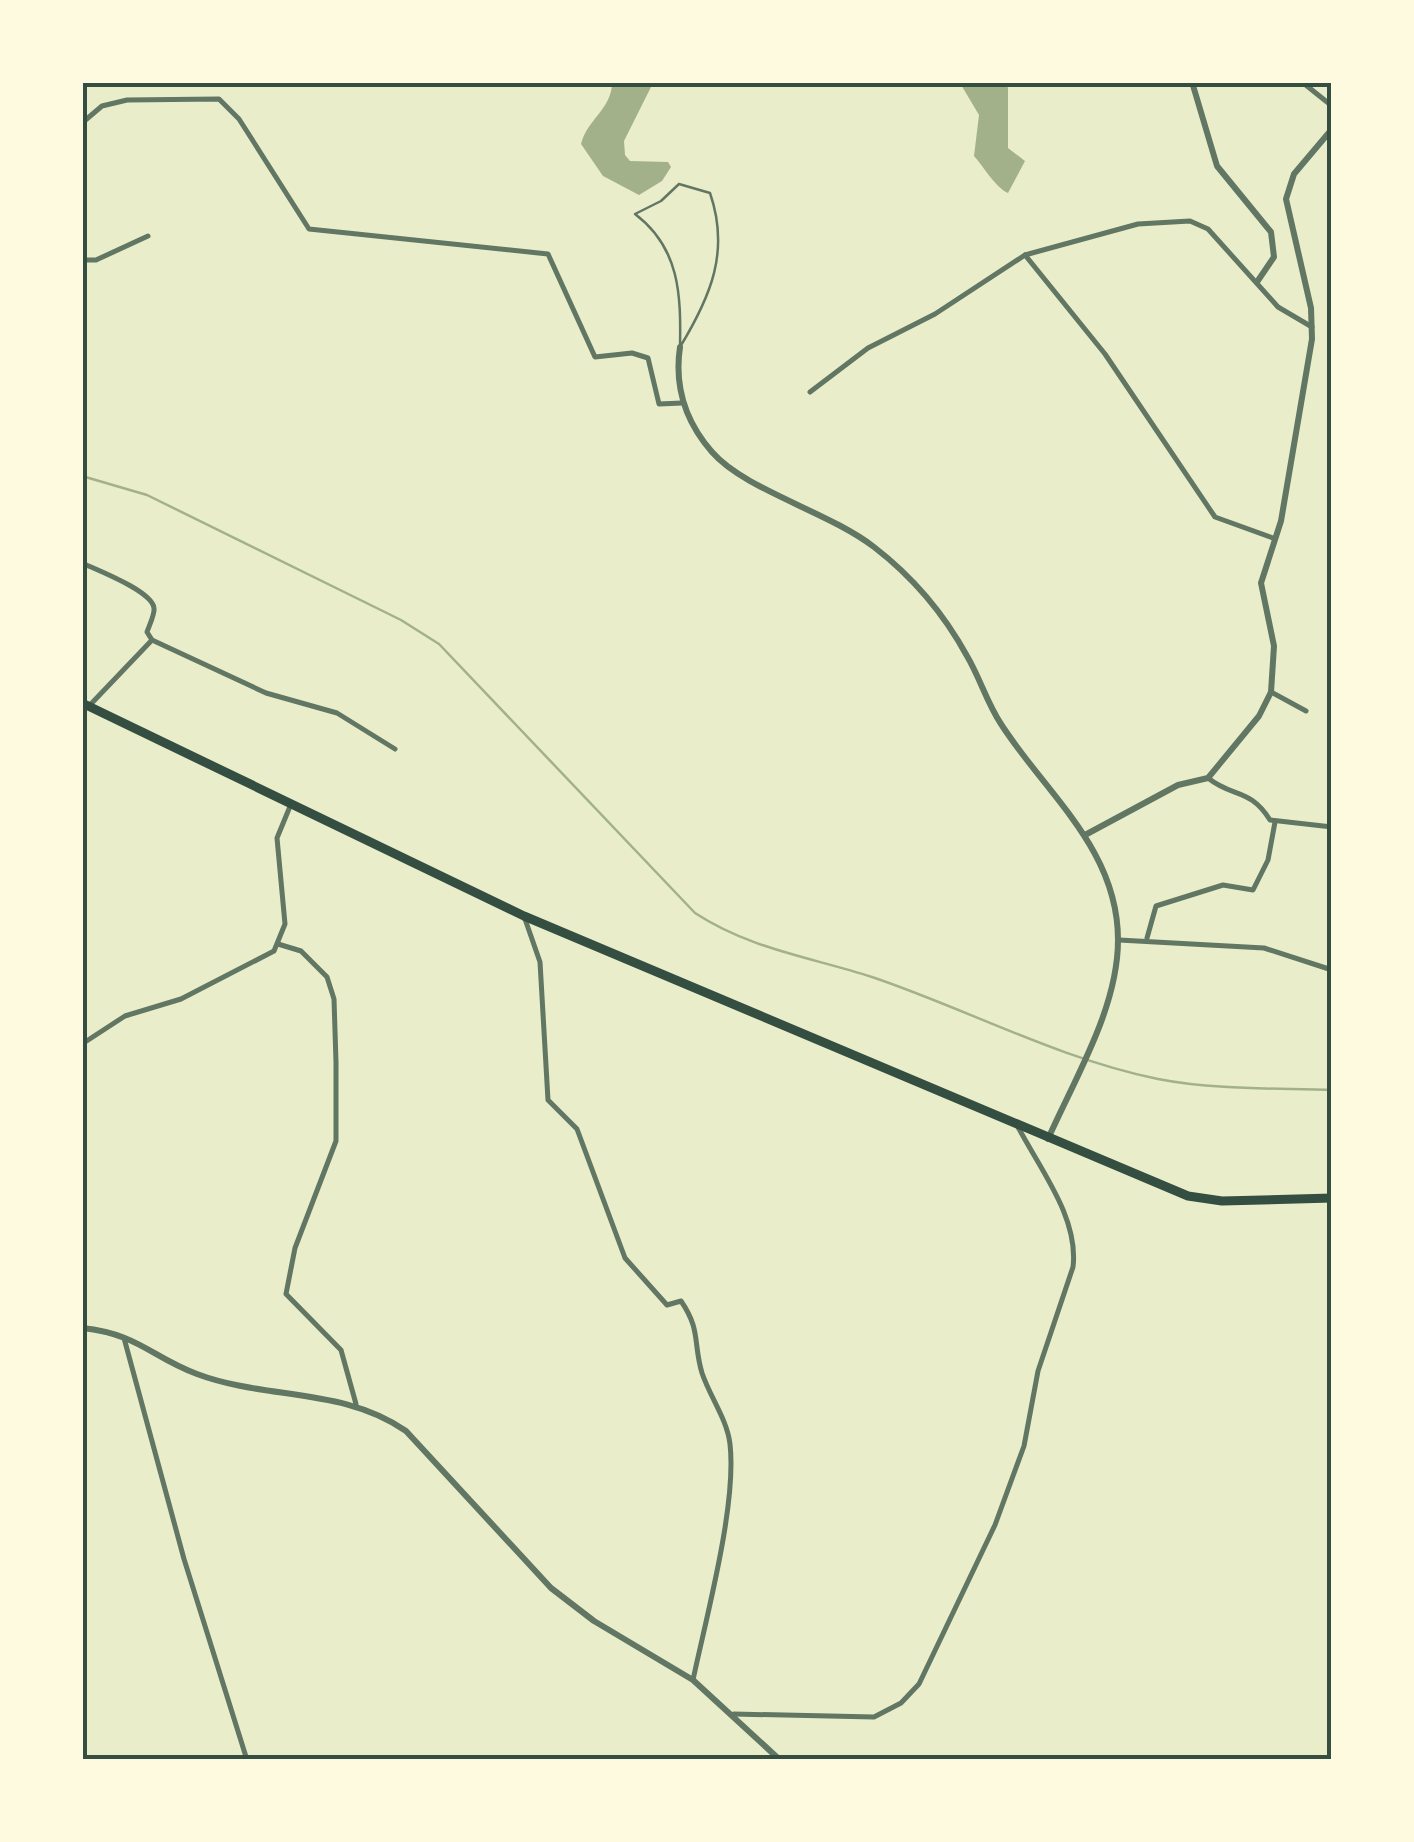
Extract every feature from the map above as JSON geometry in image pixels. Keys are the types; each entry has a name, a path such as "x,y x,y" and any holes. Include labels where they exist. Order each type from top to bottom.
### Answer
{"highway":[{"path":"86,705 524,916 1188,1196 1222,1200 1332,1198"}],"street":[{"path":"1192,82 1217,166 1271,232 1274,258 1257,282"},
{"path":"1306,84 1332,106"},
{"path":"82,124 102,106 126,100 218,99 240,120 309,229 548,254 594,357 632,353 648,358 659,404 682,403"},
{"path":"1086,835 1178,785 1208,778 1259,716 1271,692 1274,646 1260,583 1284,507 1312,326 1286,198 1294,174 1332,130"},
{"path":"810,392 868,348 936,314 1025,256 1138,224 1190,221 1221,238 1278,307 1312,326"},
{"path":"82,260 96,260 148,236"},
{"path":"1025,256 1116,369 1215,517 1274,538"},
{"path":"680,347 682,403 713,454 732,470 846,528 919,588 954,634 1014,744 1086,835 1108,882 1118,940 1108,997 1048,1139"},
{"path":"82,563 137,590 152,602 155,609 147,632 152,640 266,693 337,713 395,749"},
{"path":"86,705 152,640"},
{"path":"1271,692 1306,711"},
{"path":"1208,778 1219,787 1246,793 1274,822 1332,827"},
{"path":"82,1044 125,1016 200,991 270,954 285,924 277,838 292,802"},
{"path":"1147,938 1156,906 1224,885 1253,890 1268,860 1274,822"},
{"path":"524,916 540,962 548,1100 577,1129 625,1258 667,1305 681,1301 696,1323 700,1369 727,1430 730,1448 726,1502 693,1680"},
{"path":"1118,940 1147,938 1264,948 1332,970"},
{"path":"278,944 301,951 327,977 334,999 336,1062 336,1141 295,1248 286,1294 341,1350 356,1404"},
{"path":"734,1714 874,1717 901,1703 918,1684 957,1606 1024,1446 1038,1371 1074,1267 1076,1250 1068,1222 1018,1127"},
{"path":"82,1328 124,1335 195,1374 356,1404 406,1431 576,1609 693,1680 780,1760"},
{"path":"124,1335 184,1558 248,1760"}],"lane":[{"path":"679,184 710,193 721,236 714,278 680,347 676,274 662,242 636,214 661,201 679,184"}],"shaded area":[{"path":"612,83 653,83 624,141 625,155 630,161 668,162 671,167 662,181 639,195 603,176 581,144 608,100"},
{"path":"960,83 1006,83 1008,148 1025,161 1008,193 974,156 979,115"}],"waterway":[{"path":"82,476 147,495 401,620 439,644 695,913 716,925 759,944 872,977 1121,1070 1201,1085 1332,1090"}]}
